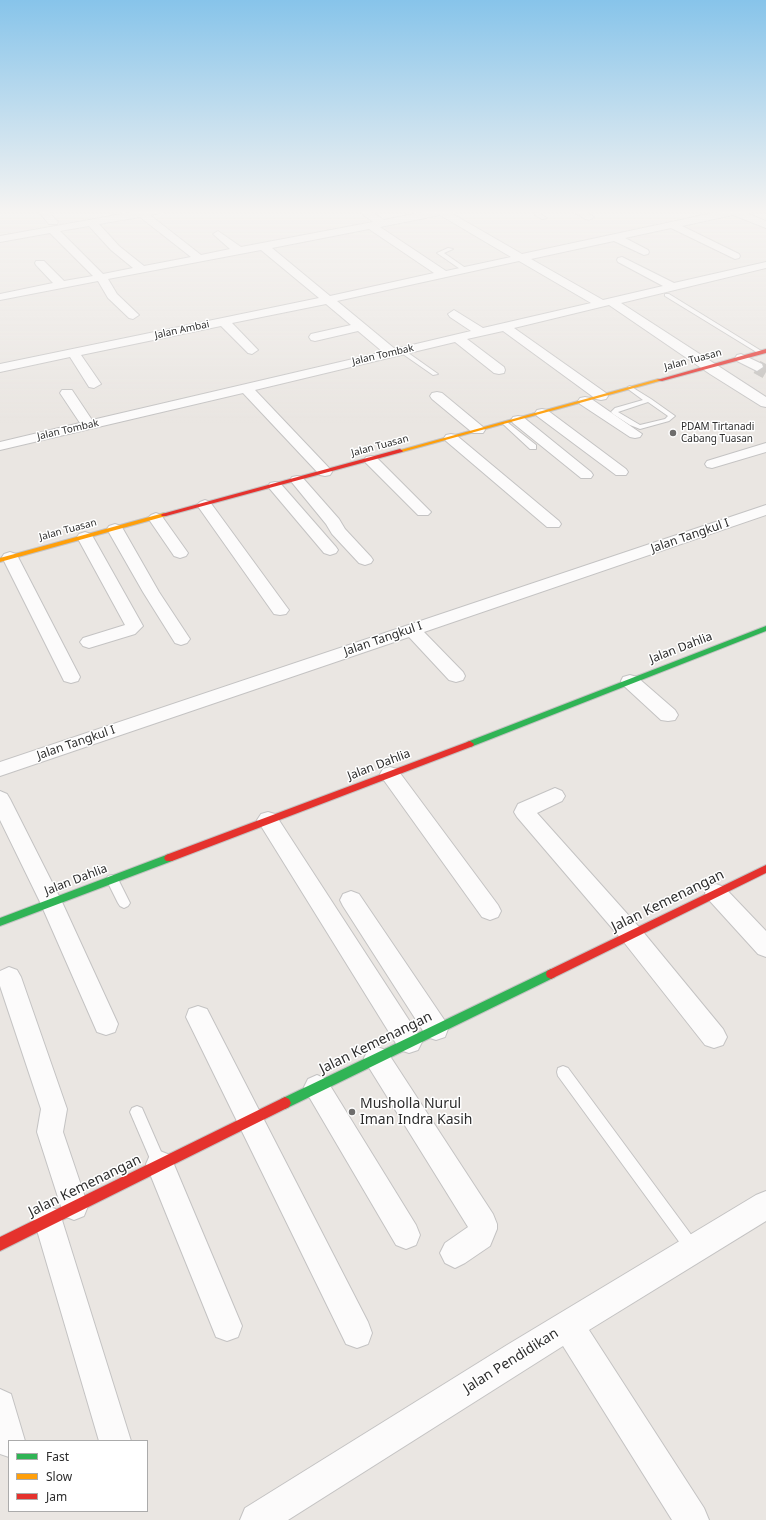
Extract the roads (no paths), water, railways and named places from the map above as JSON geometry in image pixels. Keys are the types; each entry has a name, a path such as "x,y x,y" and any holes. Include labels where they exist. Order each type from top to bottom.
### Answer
{"street":[{"path":"57,281 61,285"},
{"path":"0,297 84,281"},
{"path":"103,281 109,292 133,315"},
{"path":"304,281 359,327 397,352"},
{"name":"Jalan Ambai","path":"0,368 224,322 412,281"},
{"path":"565,281 606,303 766,403"},
{"path":"654,281 670,291"},
{"name":"Jalan Tombak","path":"0,446 505,326 606,303 670,291 707,281"},
{"path":"454,314 480,332"},
{"path":"224,322 252,350"},
{"path":"505,326 601,396"},
{"path":"315,337 359,327"},
{"path":"457,338 499,370"},
{"name":"Jalan Tuasan","path":"5,559 511,422 763,351"},
{"path":"73,353 94,384"},
{"path":"740,358 756,367"},
{"path":"246,388 325,472"},
{"path":"67,393 88,425"},
{"path":"437,396 478,430"},
{"path":"585,401 635,434"},
{"path":"542,413 621,472"},
{"path":"511,422 586,475"},
{"path":"451,438 553,524"},
{"path":"712,464 766,447"},
{"path":"371,460 423,512"},
{"path":"297,480 333,522 338,531 365,560"},
{"path":"275,486 330,550"},
{"path":"205,505 280,610"},
{"name":"Jalan Tangkul I","path":"0,769 766,510"},
{"path":"156,518 180,553"},
{"path":"115,529 151,592 181,639"},
{"path":"85,537 134,626 129,630 90,642"},
{"path":"5,559 71,677"},
{"name":"Jalan Dahlia","path":"0,922 112,879 193,855 268,820 766,628"},
{"path":"412,629 456,676"},
{"path":"630,681 668,715"},
{"path":"390,774 490,910"},
{"path":"555,796 524,809 524,812 631,934 714,1036"},
{"path":"0,799 51,902 106,1024"},
{"path":"268,820 409,1042"},
{"name":"Jalan Kemenangan","path":"0,1244 74,1206 317,1087 766,869"},
{"path":"716,893 766,947"},
{"path":"351,900 436,1029"},
{"path":"9,977 54,1109 54,1117 50,1124 50,1132 74,1206"},
{"path":"198,1017 357,1333"},
{"path":"377,1058 483,1224 483,1229 480,1236 456,1253"},
{"path":"317,1087 406,1235"},
{"path":"160,1164 227,1326"},
{"name":"Jalan Pendidikan","path":"257,1520 568,1326 766,1205"},
{"path":"48,1220 115,1440"},
{"path":"568,1326 692,1520"},
{"path":"0,1405 9,1440"}],"lane":[{"path":"670,291 763,351"},
{"path":"397,352 435,374"},
{"path":"630,388 648,400 672,416 667,420 640,427 614,413 617,409 648,400"},
{"path":"511,422 533,446"},
{"path":"112,879 124,903"},
{"path":"563,1072 693,1249"},
{"path":"137,1112 160,1164"}],"tunnel":[{"path":"757,367 766,372"}],"place":[{"name":"PDAM Tirtanadi Cabang Tuasan","path":"673,433"},
{"name":"Musholla Nurul Iman Indra Kasih","path":"352,1112"}]}
